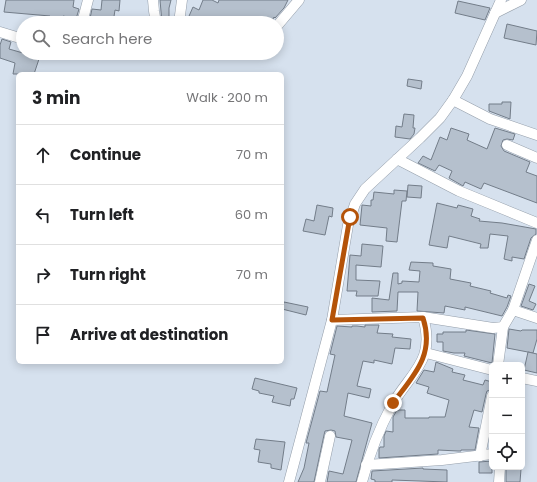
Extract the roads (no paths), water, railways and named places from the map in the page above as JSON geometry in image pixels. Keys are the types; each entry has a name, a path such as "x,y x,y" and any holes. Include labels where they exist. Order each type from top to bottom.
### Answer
{"street":[{"path":"84,16 88,0"},
{"path":"153,0 155,16"},
{"path":"180,16 182,0"},
{"path":"284,18 299,0"},
{"path":"289,482 332,320 348,225 352,210 365,189 440,118 453,100 467,76 501,0"},
{"path":"495,13 521,0"},
{"path":"0,32 16,37"},
{"path":"453,100 490,119 537,135"},
{"path":"507,145 537,158"},
{"path":"397,159 459,191 537,223"},
{"path":"498,362 503,327 513,310 537,240"},
{"path":"513,310 537,318"},
{"path":"332,320 423,318 492,328 503,327"},
{"path":"362,482 366,465 382,424 393,403 414,376 426,353 428,334 423,318"},
{"path":"426,353 489,369"},
{"path":"525,379 537,382"},
{"path":"480,456 492,398"},
{"path":"320,482 330,436"},
{"path":"366,465 489,454"},
{"path":"499,482 500,470"}]}
